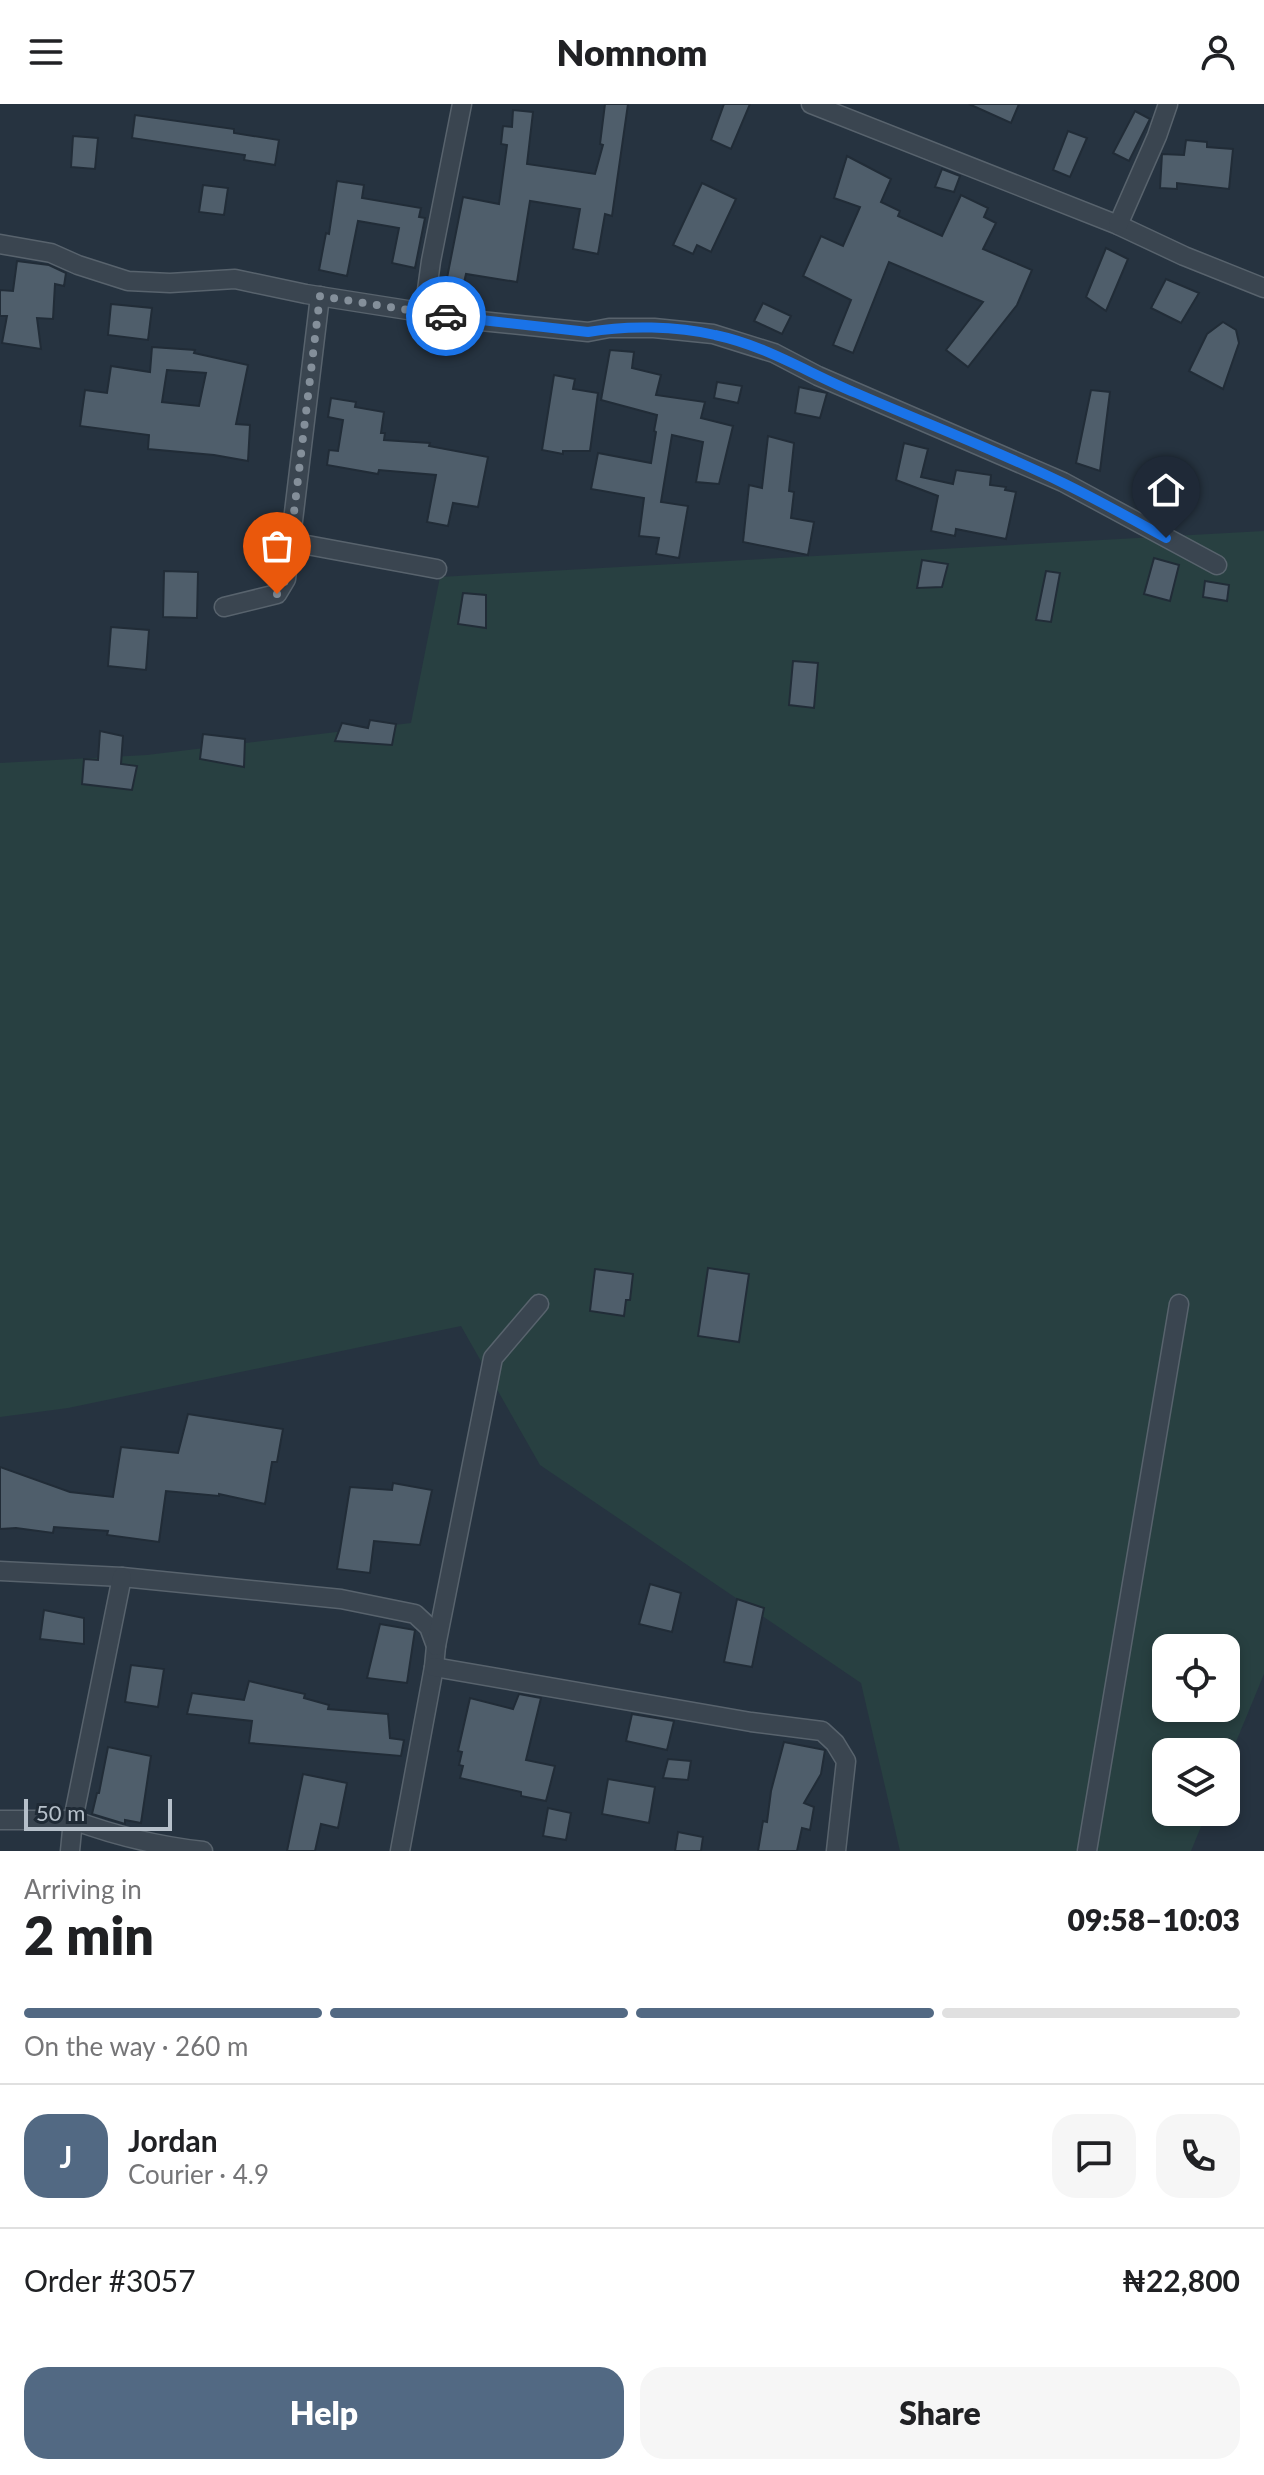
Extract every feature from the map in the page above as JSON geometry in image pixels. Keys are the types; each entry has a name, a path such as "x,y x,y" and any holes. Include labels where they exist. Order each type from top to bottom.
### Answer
{"street":[{"path":"424,312 462,104"},
{"path":"811,104 1118,225 1264,288"},
{"path":"1118,225 1168,104"},
{"path":"0,244 51,253 128,281 170,283 235,279 471,320 588,332 609,328 654,328 713,334 774,353 854,392 1063,482 1217,565"},
{"path":"224,607 277,594 286,579 320,296"},
{"path":"291,542 437,569"},
{"path":"400,1851 436,1646 493,1358 539,1304"},
{"path":"1087,1851 1179,1304"},
{"path":"0,1571 122,1577 341,1599 415,1614 429,1627 436,1646"},
{"path":"70,1851 73,1820 122,1577"},
{"path":"434,1667 751,1722 822,1731 835,1743 846,1761 836,1851"},
{"path":"0,1820 73,1820 105,1832 203,1851"}],"green space":[{"path":"1264,531 1264,1674 1238,1738 1152,1738 1152,1826 1201,1826 1191,1851 900,1851 861,1683 540,1465 461,1326 68,1408 0,1417 0,763 147,755 411,723 440,577"}],"building":[{"path":"605,104 628,104 612,216 605,214 598,254 573,249 580,209 530,201 517,282 466,274 463,287 446,283 463,197 499,204 507,145 501,144 503,126 512,127 513,110 533,112 527,164 595,174 603,145 600,144"},
{"path":"724,104 750,104 731,149 711,140"},
{"path":"969,104 1019,104 1011,123"},
{"path":"1135,111 1150,119 1129,161 1113,153"},
{"path":"135,115 234,129 234,133 279,140 275,165 244,160 245,155 132,138"},
{"path":"1068,131 1087,138 1070,177 1053,170"},
{"path":"73,136 98,138 95,169 71,167"},
{"path":"1186,140 1207,142 1207,147 1233,149 1229,189 1177,183 1177,189 1160,188 1162,154 1184,155"},
{"path":"847,156 891,179 881,202 900,211 898,216 942,236 961,195 988,208 984,217 996,223 983,249 1032,270 1017,305 968,367 946,350 983,302 889,262 853,353 833,345 851,300 803,276 821,236 843,246 860,207 834,198"},
{"path":"942,169 960,176 954,192 935,187"},
{"path":"337,181 364,185 362,198 421,208 419,217 425,218 415,268 392,263 399,228 358,221 347,276 319,270 326,233 329,234"},
{"path":"702,183 736,199 711,252 697,245 693,254 673,245"},
{"path":"203,185 228,188 224,215 199,212"},
{"path":"1106,248 1128,259 1106,311 1086,297"},
{"path":"17,261 49,265 66,273 64,286 55,284 53,319 37,318 41,349 2,343 7,316 0,316 0,290 13,291"},
{"path":"1166,279 1199,293 1181,323 1151,308"},
{"path":"763,303 791,316 782,334 754,321"},
{"path":"111,304 152,308 148,340 108,335"},
{"path":"1223,322 1236,330 1239,343 1223,389 1189,371 1207,334"},
{"path":"152,347 195,350 194,353 248,365 236,424 250,425 248,461 148,449 149,435 80,426 85,390 107,393 111,366 150,372","holes":["167,370 206,373 199,406 162,402"]},
{"path":"610,350 634,352 632,368 661,375 656,395 705,402 701,418 733,426 719,484 696,482 703,442 672,435 661,502 688,506 679,558 656,554 659,538 639,536 644,498 591,489 598,453 651,463 656,432 657,415 601,400"},
{"path":"554,375 575,379 573,389 598,393 590,451 563,451 563,454 542,450"},
{"path":"717,382 742,386 738,403 714,398"},
{"path":"799,387 827,393 820,418 795,413"},
{"path":"1091,390 1110,392 1100,471 1076,463"},
{"path":"331,398 356,402 355,407 384,412 381,433 385,433 384,440 430,443 429,446 488,457 478,507 453,503 448,526 427,522 436,475 379,470 378,474 327,465 329,450 338,451 343,420 328,417"},
{"path":"768,436 794,443 789,491 794,492 791,518 814,522 808,555 743,542 749,485 762,488"},
{"path":"904,443 928,449 921,477 953,484 956,470 991,475 990,485 1016,492 1006,539 956,529 955,536 931,531 938,496 896,480"},
{"path":"1154,558 1179,565 1170,601 1144,594"},
{"path":"922,560 948,564 942,587 917,588"},
{"path":"164,571 198,572 197,618 163,617"},
{"path":"1046,571 1060,573 1051,622 1036,620"},
{"path":"1205,581 1229,585 1227,601 1203,597"},
{"path":"463,593 486,595 486,628 458,624"},
{"path":"111,627 149,630 146,670 108,666"},
{"path":"793,661 818,663 814,708 789,705"},
{"path":"370,720 396,724 392,745 335,741 342,723 368,728"},
{"path":"100,731 123,736 121,764 137,766 132,790 82,784 84,759 98,760"},
{"path":"203,734 245,739 244,767 200,759"},
{"path":"708,1268 749,1274 739,1342 698,1336"},
{"path":"595,1269 633,1274 630,1300 626,1300 624,1316 590,1311"},
{"path":"188,1414 283,1429 277,1462 272,1462 265,1504 219,1494 166,1491 159,1542 107,1535 108,1531 54,1527 53,1533 0,1529 0,1467 70,1492 113,1497 121,1447 178,1453"},
{"path":"393,1483 432,1490 420,1545 374,1541 370,1573 337,1569 350,1487 392,1490"},
{"path":"650,1584 681,1593 672,1632 639,1624"},
{"path":"737,1599 764,1608 752,1667 724,1662"},
{"path":"44,1610 84,1618 84,1644 40,1639"},
{"path":"380,1624 415,1630 407,1683 367,1678"},
{"path":"131,1665 164,1669 158,1707 125,1702"},
{"path":"249,1681 305,1694 304,1698 329,1705 328,1709 388,1714 390,1738 404,1740 401,1756 249,1743 252,1721 187,1714 192,1693 244,1700"},
{"path":"519,1694 541,1698 526,1760 555,1766 546,1801 460,1778 462,1752 458,1751 470,1698 513,1709"},
{"path":"632,1714 674,1721 667,1750 626,1741"},
{"path":"784,1742 825,1750 821,1774 804,1803 814,1807 810,1830 802,1828 797,1851 758,1851 763,1821 767,1822 771,1791"},
{"path":"108,1747 151,1756 141,1823 125,1820 125,1824 92,1814"},
{"path":"668,1759 691,1761 688,1780 663,1778"},
{"path":"303,1774 347,1783 338,1828 321,1824 315,1851 287,1851"},
{"path":"608,1779 655,1787 649,1823 602,1814"},
{"path":"548,1808 571,1813 566,1840 543,1836"},
{"path":"678,1832 703,1837 701,1851 675,1851"}],"way so far":[{"path":"277,594 286,579 320,296 446,316"}],"route":[{"path":"446,316 588,332 609,328 654,328 713,334 740,342 774,353 818,376 1063,482 1166,538"}]}
